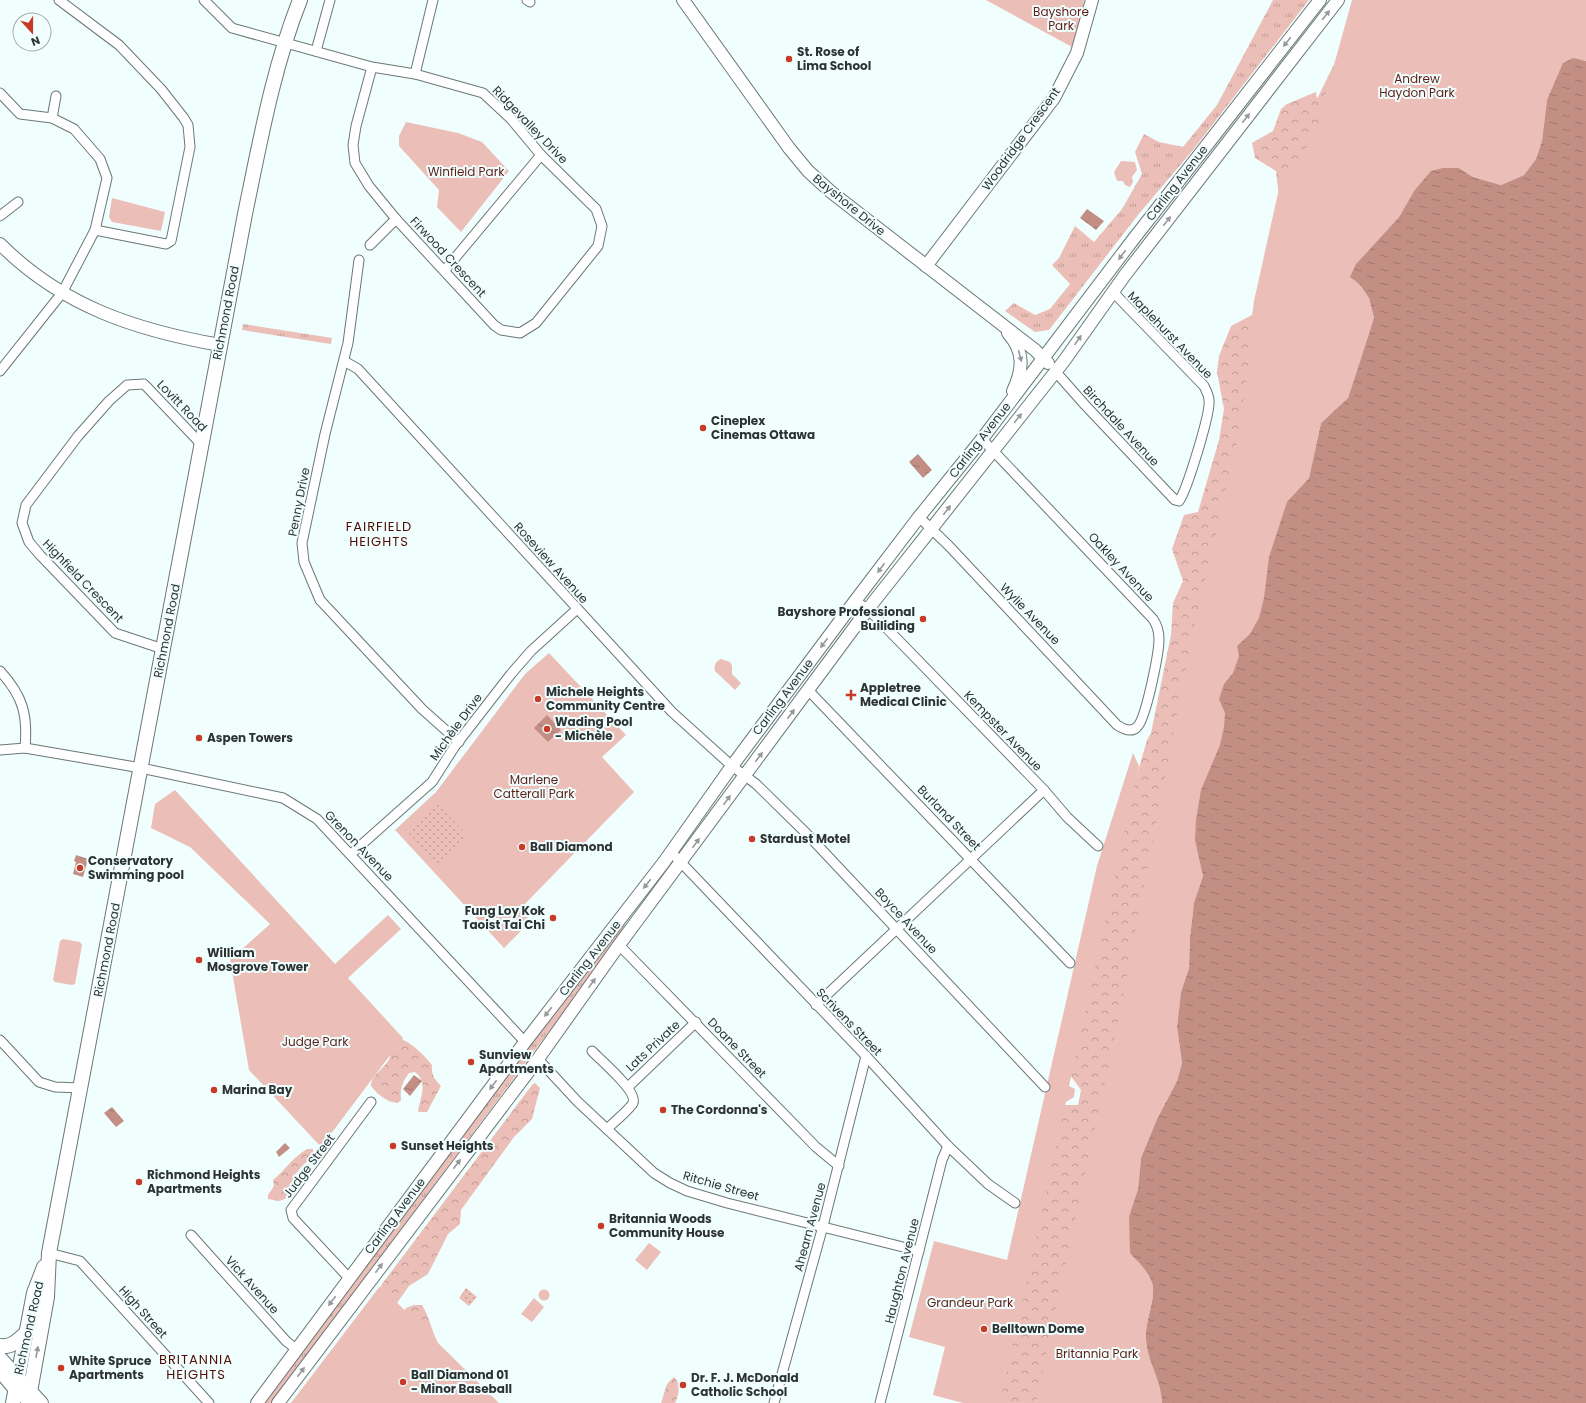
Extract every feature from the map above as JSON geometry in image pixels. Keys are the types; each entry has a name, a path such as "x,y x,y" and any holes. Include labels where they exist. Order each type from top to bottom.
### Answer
{"main road":[{"name":"Bayshore Drive","path":"683,0 789,148 808,171 832,192 1044,358 1055,371"},
{"name":"Woodridge Crescent","path":"926,266 1054,98 1077,53 1092,0"},
{"name":"Carling Avenue","path":"257,1403 525,1042 671,852 732,766 855,601 919,517 982,439 1132,241 1320,0"},
{"name":"Carling Avenue","path":"278,1403 538,1059 619,945 809,691 868,609 1055,371 1143,252 1338,0"},
{"name":"Richmond Road","path":"28,1399 47,1297 49,1253 260,138 297,4"},
{"path":"1132,241 1143,252"},
{"path":"0,244 39,277 62,294 98,312 178,337 220,346"},
{"path":"989,314 1011,337 1017,346 1022,360 1018,380 1002,413"},
{"name":"Richmond Road","path":"16,1390 34,1294 49,1253"},
{"path":"0,1346 12,1344 27,1332"},
{"path":"0,1356 16,1390"},
{"path":"0,1372 16,1390 28,1399 42,1403"}],"street":[{"path":"59,0 119,45 161,89 183,117 188,126 190,147 171,241 166,244 95,230"},
{"name":"Ridgevalley Drive","path":"204,0 232,28 372,67 415,74 482,93 511,119 541,155 596,209 602,226 599,242"},
{"path":"316,51 330,0"},
{"path":"415,74 433,0"},
{"name":"Firwood Crescent","path":"372,67 356,126 353,145 355,164 369,186 396,219 445,270 494,325 501,330 520,334 536,324 589,255 598,246 599,242"},
{"path":"0,93 20,114 52,118 74,129 100,159 107,178 95,230 62,294 0,371"},
{"path":"52,118 56,96"},
{"path":"445,270 541,155"},
{"path":"0,216 18,202"},
{"path":"370,245 396,219"},
{"name":"Penny Drive","path":"359,260 348,343 325,434 302,543 304,562 320,600 422,709 459,742"},
{"name":"Maplehurst Avenue","path":"1113,292 1204,386 1210,401 1200,443 1183,496 1180,500 1175,500 1171,496"},
{"name":"Roseview Avenue","path":"344,361 358,369 576,610 672,712 745,776"},
{"name":"Birchdale Avenue","path":"1055,371 1171,496"},
{"name":"Lovitt Road","path":"144,384 202,445"},
{"name":"Highfield Crescent","path":"144,384 126,386 109,401 78,436 26,505 22,523 29,542 115,633 163,649"},
{"name":"Oakley Avenue","path":"982,439 994,449 1158,626 1159,647 1145,711 1136,728 1131,730 1123,729"},
{"name":"Wylie Avenue","path":"919,517 1123,729"},
{"name":"Kempster Avenue","path":"855,601 868,609 1044,790 1067,817 1098,846"},
{"name":"Michèle Drive","path":"351,854 432,782 459,742 531,651 576,610"},
{"path":"0,671 11,682 22,700 27,718 25,748"},
{"name":"Burland Street","path":"809,691 1070,963"},
{"name":"Grenon Avenue","path":"0,750 25,748 142,768 282,798 314,816 525,1042"},
{"name":"Boyce Avenue","path":"745,776 756,784 807,834 1045,1087"},
{"path":"816,1005 896,927 1044,790"},
{"name":"Scrivens Street","path":"671,852 866,1056 948,1146 988,1184 1015,1203"},
{"name":"Doane Street","path":"619,945 696,1022 816,1147 839,1166"},
{"name":"Lats Private","path":"628,1087 696,1022"},
{"path":"0,1040 39,1082 55,1087 81,1088"},
{"path":"592,1051 628,1087 634,1097 633,1103 607,1129"},
{"name":"Ahearn Avenue","path":"774,1403 839,1166 866,1056"},
{"name":"Ritchie Street","path":"538,1059 578,1102 654,1173 687,1191 919,1251"},
{"name":"Judge Street","path":"349,1278 292,1218 291,1210 371,1102"},
{"name":"Haughton Avenue","path":"880,1403 942,1160 948,1146"},
{"name":"Vick Avenue","path":"191,1235 286,1341 296,1349"},
{"name":"High Street","path":"49,1253 80,1261 209,1403"}],"green space":[{"name":"Bayshore Park","path":"986,0 1084,0 1080,22 1072,47"},
{"path":"1273,0 1309,0 1193,150 1138,215 1049,330 1035,332 1005,311 1014,303 1035,315 1050,309 1070,284 1052,265 1059,258 1075,226 1094,242 1122,209 1142,174 1135,152 1144,134 1159,142 1183,147 1217,105"},
{"name":"Andrew Haydon Park","path":"1352,0 1586,0 1586,61 1583,60 1547,100 1542,141 1536,159 1524,175 1501,185 1473,177 1459,168 1414,191 1399,217 1356,264 1350,277 1360,285 1369,298 1374,318 1348,398 1321,423 1309,478 1287,502 1259,618 1250,634 1237,646 1239,656 1233,673 1224,684 1219,699 1225,713 1224,727 1220,745 1201,790 1196,821 1195,840 1203,876 1194,903 1190,937 1189,968 1181,992 1177,1027 1182,1063 1177,1081 1157,1119 1141,1158 1138,1189 1129,1217 1130,1253 1148,1275 1152,1283 1153,1295 1146,1340 1149,1356 1160,1387 1162,1403 1036,1403 1115,1036 1191,642 1238,438 1249,362 1254,301 1280,184 1314,137"},
{"name":"Britannia Park","path":"1350,32 1372,203 1134,1143 1142,1403 998,1403 1057,1105 1078,1105 1081,1090 1070,1075 1134,785 1147,740 1151,733 1171,635 1173,603 1183,581 1172,549 1184,515 1198,512 1219,440 1224,409 1217,372 1219,356 1231,326 1252,315 1280,206 1276,171 1255,158 1252,143 1273,131 1281,109 1287,104 1316,92 1317,99"},
{"name":"Winfield Park","path":"406,122 458,133 482,142 509,171 461,232 437,207 439,190 399,146 399,136"},
{"path":"1121,161 1135,162 1137,170 1132,177 1133,182 1130,187 1125,185 1123,181 1117,181 1114,172"},
{"path":"112,198 165,212 161,231 112,222 109,217"},
{"path":"243,324 332,338 331,344 242,330"},
{"name":"Marlene Catterall Park","path":"549,653 626,735 602,757 634,792 520,909 531,921 504,948 395,830 436,792 525,674"},
{"path":"721,659 730,662 732,666 732,674 741,683 735,690 715,671 715,664"},
{"name":"Grandeur Park","path":"1133,753 1139,766 1069,1086 1075,1089 1074,1097 1066,1102 1000,1403 963,1403 933,1395 945,1347 909,1337 934,1241 1007,1260 1097,866"},
{"name":"Judge Park","path":"175,790 335,964 388,915 401,929 348,978 403,1038 321,1147 249,1070 230,960 270,924 190,847 151,828 155,804"},
{"path":"437,803 467,836 437,864 406,830"},
{"path":"622,924 625,925 612,947 271,1403 263,1403"},
{"path":"63,939 80,942 82,945 75,984 72,985 55,982 53,980 60,941"},
{"path":"399,1038 413,1046 429,1061 432,1065 434,1077 441,1086 427,1112 418,1111 422,1095 422,1085 419,1076 415,1072 409,1073 402,1085 401,1100 398,1103 394,1103 383,1098 371,1086 373,1078 386,1064 390,1057 387,1052"},
{"path":"535,1083 540,1088 532,1119 514,1137 461,1210 460,1224 448,1234 428,1274 409,1286 397,1303 379,1293 382,1284"},
{"path":"307,1149 313,1149 314,1156 304,1164 293,1177 294,1185 285,1199 279,1201 268,1199 268,1195 274,1186 273,1180"},
{"path":"649,1243 661,1252 647,1270 635,1260"},
{"path":"380,1286 496,1400 499,1403 291,1403"},
{"path":"466,1288 477,1297 469,1306 459,1298"},
{"path":"544,1289 548,1291 550,1295 548,1299 544,1301 540,1299 538,1295 540,1291"},
{"path":"534,1298 544,1307 532,1322 521,1314"},
{"path":"414,1305 422,1305 440,1347 404,1312 406,1308"},
{"path":"674,1377 678,1382 679,1389 675,1403 661,1403 667,1384"}],"water":[{"path":"1573,58 1586,61 1586,1403 1162,1403 1160,1387 1149,1356 1146,1340 1153,1295 1152,1283 1148,1275 1130,1253 1129,1217 1138,1189 1141,1158 1157,1119 1177,1081 1182,1063 1177,1027 1181,992 1189,968 1190,937 1194,903 1203,876 1195,840 1196,820 1201,790 1220,745 1224,727 1225,713 1219,699 1224,684 1233,673 1239,656 1237,646 1250,634 1259,618 1264,598 1269,557 1287,502 1309,478 1321,423 1348,398 1374,318 1369,298 1360,285 1350,277 1356,264 1399,217 1414,191 1431,171 1443,168 1459,168 1473,177 1501,185 1524,175 1536,159 1542,141 1547,100 1563,63"},
{"path":"1087,209 1104,221 1096,230 1080,218"},
{"path":"918,454 932,470 923,478 909,462"},
{"name":"Wading Pool - Michèle","path":"547,715 561,730 548,742 534,728"},
{"name":"Conservatory Swimming pool","path":"76,855 88,859 83,877 73,874"},
{"path":"414,1075 422,1081 410,1096 403,1089"},
{"path":"112,1107 124,1121 116,1127 104,1113"},
{"path":"285,1143 290,1148 279,1157 276,1152"}],"place":[{"name":"St. Rose of Lima School","path":"789,59"},
{"name":"Cineplex Cinemas Ottawa","path":"703,428"},
{"name":"Bayshore Professional Builiding","path":"923,619"},
{"name":"Appletree Medical Clinic","path":"851,695"},
{"name":"Michele Heights Community Centre","path":"538,699"},
{"name":"Wading Pool - Michèle","path":"547,729"},
{"name":"Aspen Towers","path":"199,738"},
{"name":"Stardust Motel","path":"752,839"},
{"name":"Ball Diamond","path":"522,847"},
{"name":"Conservatory Swimming pool","path":"80,868"},
{"name":"Fung Loy Kok Taoist Tai Chi","path":"553,918"},
{"name":"William Mosgrove Tower","path":"199,960"},
{"name":"Sunview Apartments","path":"471,1062"},
{"name":"Marina Bay","path":"214,1090"},
{"name":"The Cordonna's","path":"663,1110"},
{"name":"Sunset Heights","path":"393,1146"},
{"name":"Richmond Heights Apartments","path":"139,1182"},
{"name":"Britannia Woods Community House","path":"601,1226"},
{"name":"Belltown Dome","path":"984,1329"},
{"name":"White Spruce Apartments","path":"61,1368"},
{"name":"Ball Diamond 01 - Minor Baseball","path":"403,1382"},
{"name":"Dr. F. J. McDonald Catholic School","path":"683,1385"}],"district":[{"name":"FAIRFIELD HEIGHTS","path":"379,534"},
{"name":"BRITANNIA HEIGHTS","path":"196,1366"}]}
